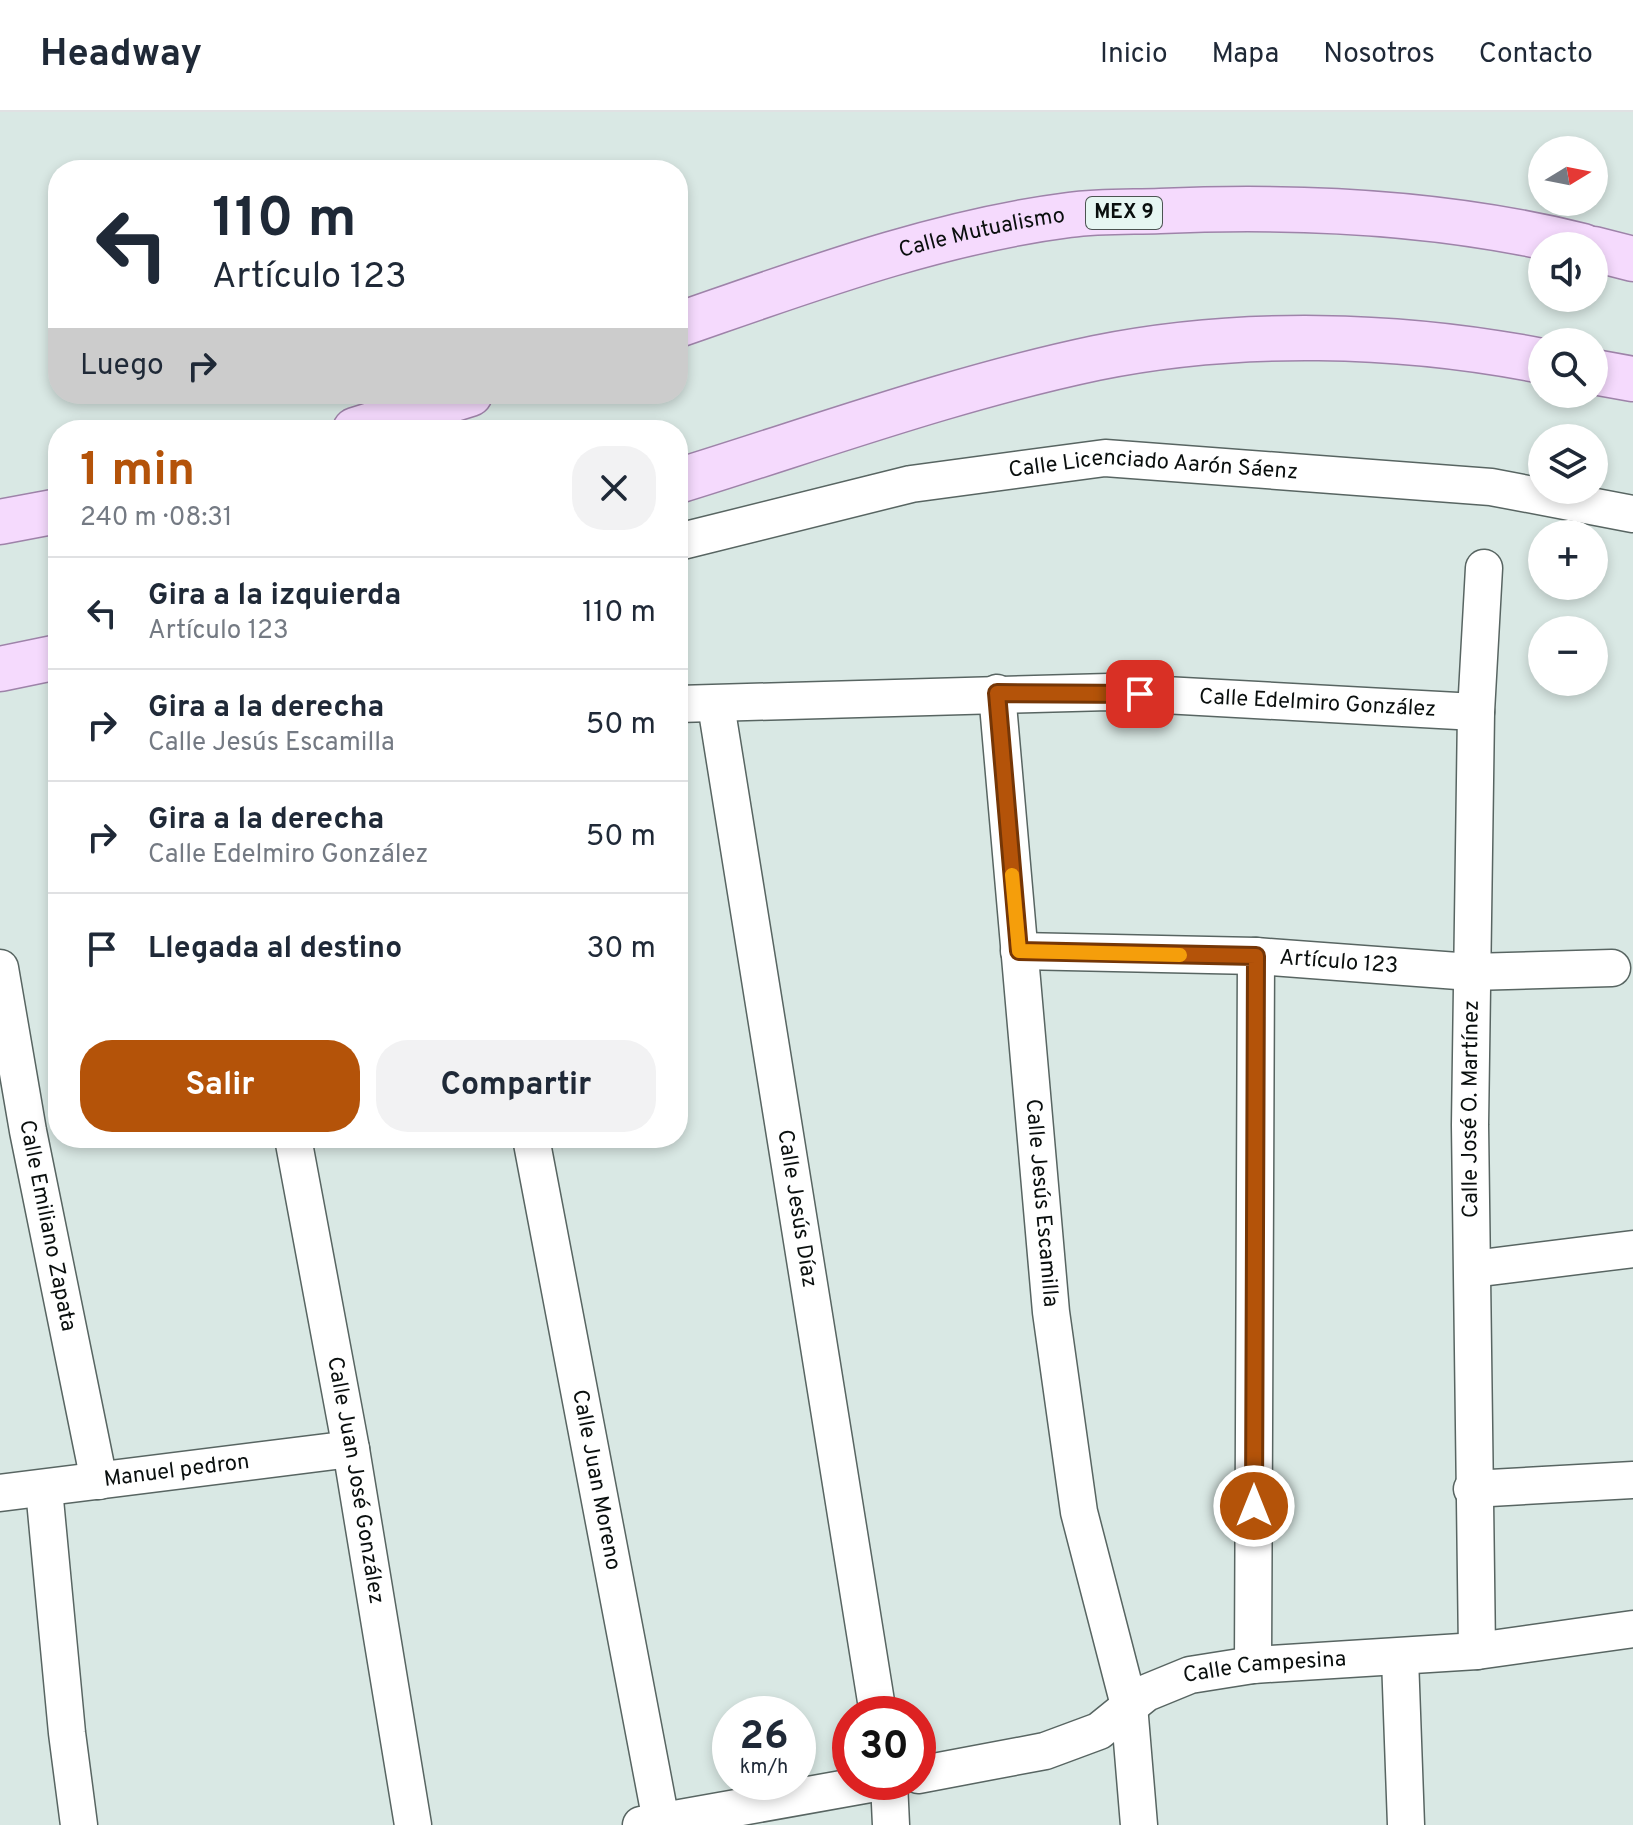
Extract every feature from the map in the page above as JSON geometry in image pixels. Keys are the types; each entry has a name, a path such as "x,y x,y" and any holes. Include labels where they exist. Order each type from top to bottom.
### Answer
{"main road":[{"name":"Calle Mutualismo","path":"688,322 796,284 962,236 1070,215 1220,209 1377,214 1528,232"},
{"path":"1608,253 1633,259"},
{"path":"688,478 994,382 1100,358 1225,341 1356,341 1500,353 1528,358"},
{"path":"1608,375 1633,379"},
{"path":"387,420 438,404"},
{"path":"0,522 48,513"},
{"path":"0,669 48,659"}],"street":[{"name":"Calle Licenciado Aarón Sáenz","path":"688,540 911,484 1105,458 1491,487 1633,514"},
{"name":"Calle José O. Martínez","path":"1477,1651 1472,1489 1471,972 1476,712 1484,568"},
{"name":"Calle Edelmiro González","path":"688,704 1109,692 1476,712"},
{"name":"Calle Jesús Escamilla","path":"997,693 1049,1296 1079,1512 1129,1705 1139,1825"},
{"name":"Calle Jesús Díaz","path":"716,705 875,1696"},
{"name":"Artículo 123","path":"1019,951 1256,956 1471,972 1612,968"},
{"path":"1253,1665 1256,956"},
{"name":"Calle Emiliano Zapata","path":"0,968 28,1131 99,1481"},
{"name":"Calle Juan José González","path":"295,1148 351,1449 413,1825"},
{"name":"Calle Juan Moreno","path":"533,1148 651,1823"},
{"path":"1473,1269 1633,1249"},
{"name":"Manuel pedron","path":"0,1493 351,1449"},
{"path":"1472,1489 1633,1480"},
{"path":"44,1489 67,1733 79,1825"},
{"name":"Calle Campesina","path":"936,1772 1045,1751 1099,1731 1146,1693 1190,1675 1253,1665 1477,1651 1633,1629"},
{"path":"1400,1658 1406,1825"},
{"path":"651,1823 778,1812 832,1796"},
{"path":"890,1800 891,1825"}],"slow traffic":[{"path":"1012,875 1019,951 1180,955"}],"route":[{"path":"1140,694 997,693 1019,951 1256,956 1254,1506"}]}
